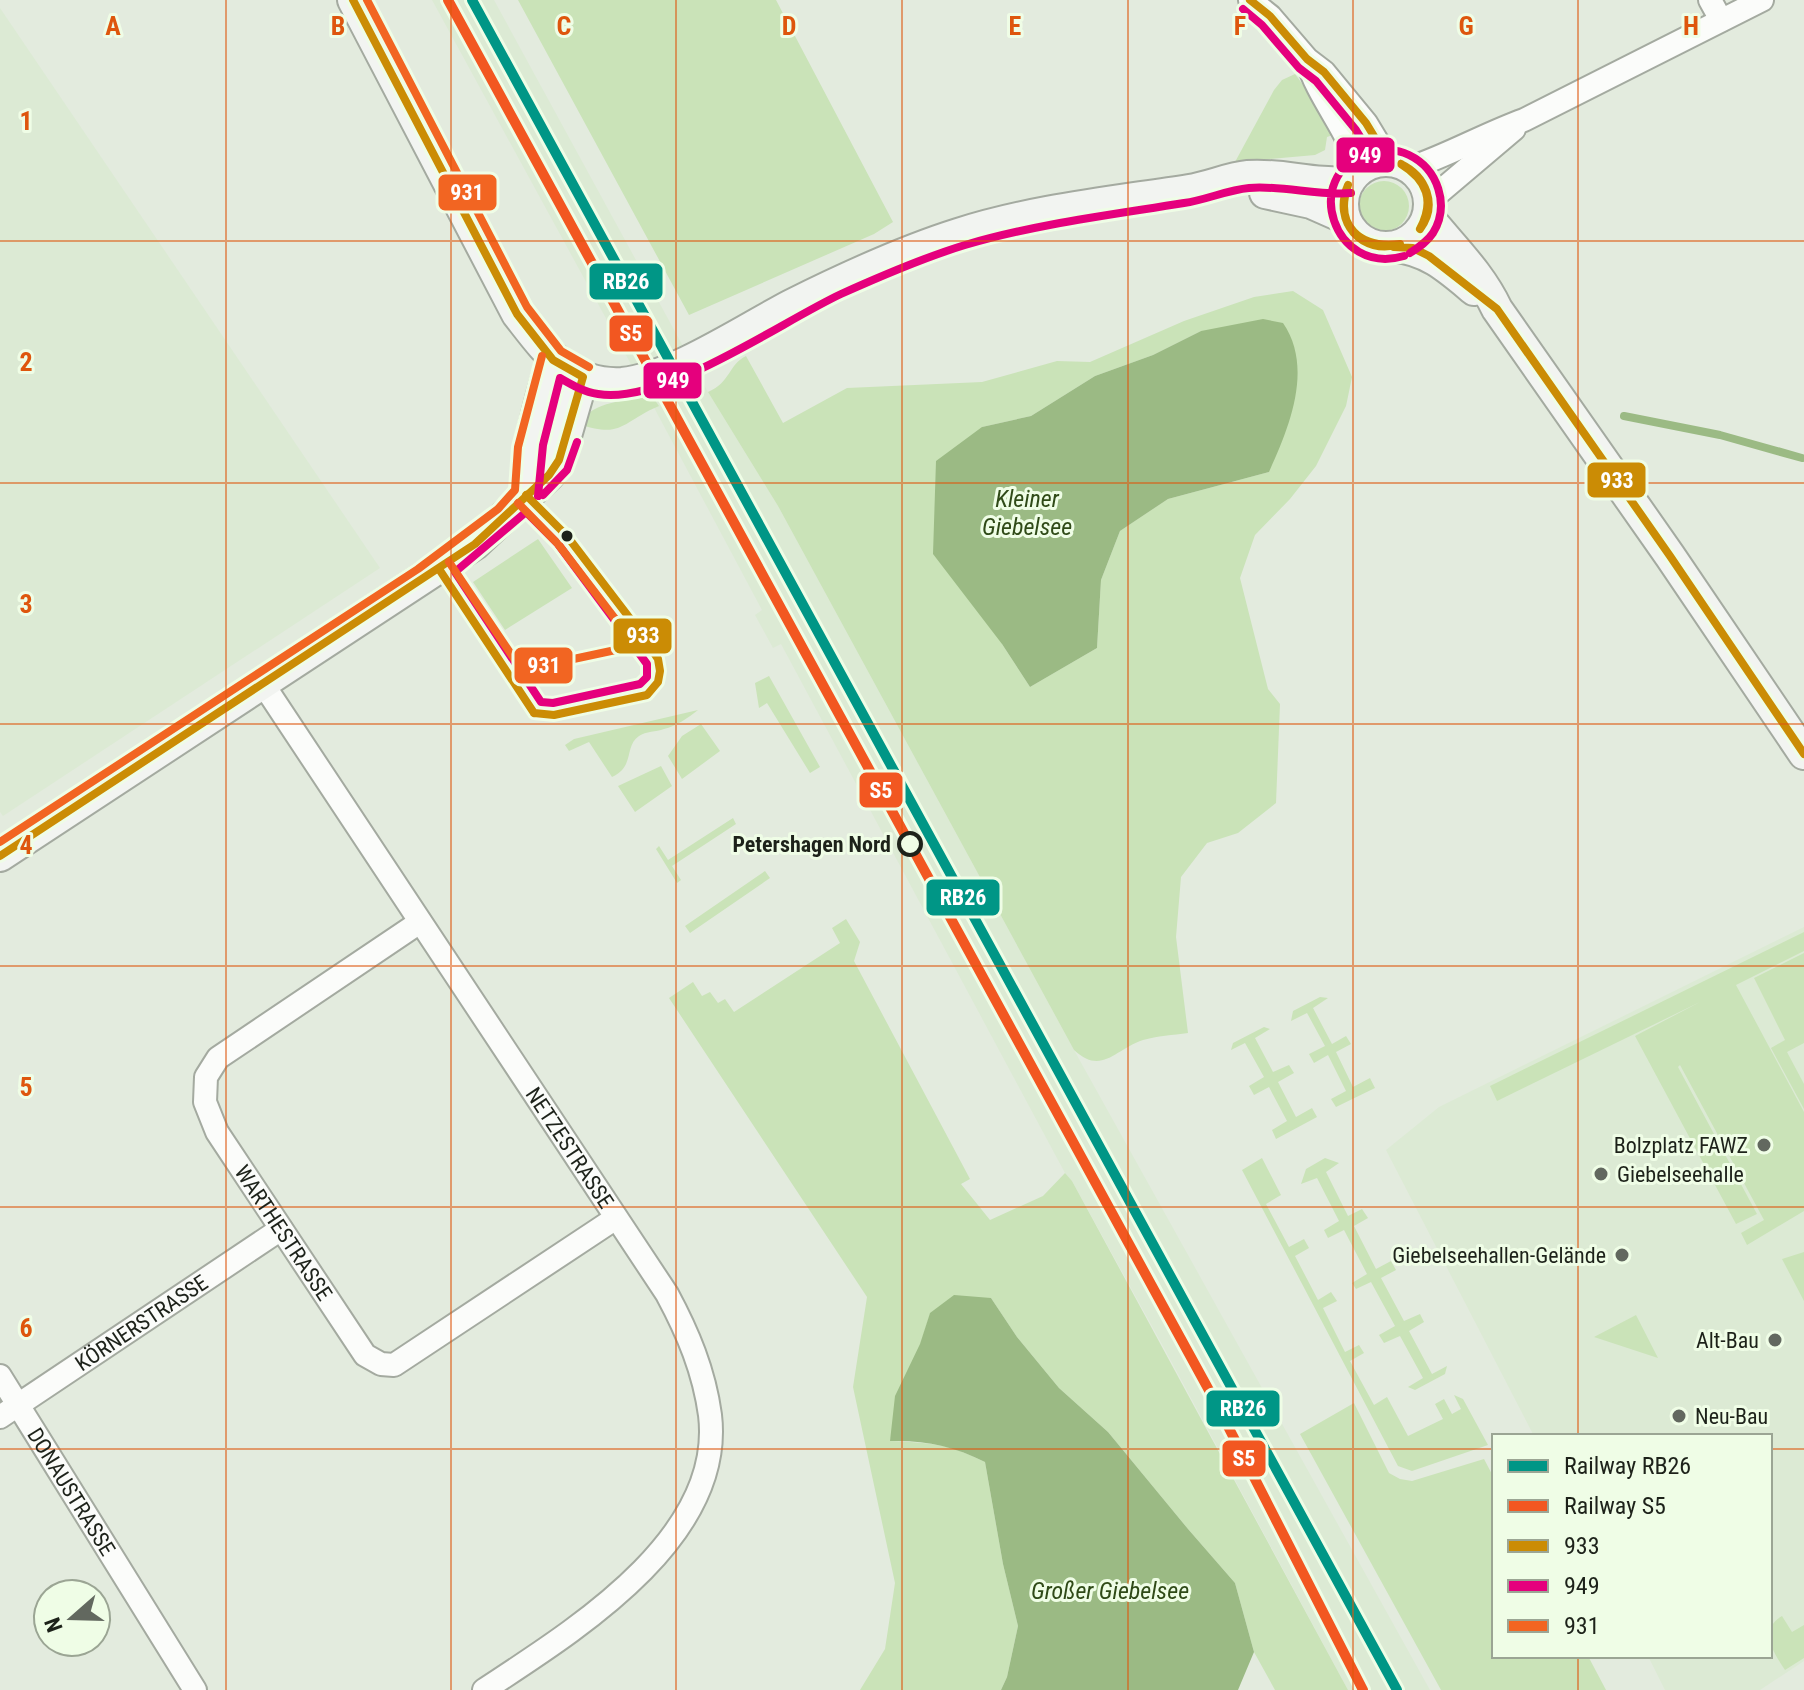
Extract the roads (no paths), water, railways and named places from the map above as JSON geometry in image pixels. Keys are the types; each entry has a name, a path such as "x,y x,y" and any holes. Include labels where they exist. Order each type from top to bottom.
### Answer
{"street":[{"path":"353,0 517,314 553,360 583,377 603,383 623,383 654,376 875,266 962,232 1042,213 1199,189 1248,176 1278,176 1317,183 1355,175 1371,164 1399,165 1438,159 1492,131 1524,120 1716,10 1762,0"},
{"path":"1250,0 1270,16 1307,59 1324,72 1399,165 1423,182 1428,209 1487,288 1497,309 1804,754"},
{"path":"1307,59 1313,81 1355,153 1355,175 1343,199 1345,218 1356,235 1364,242 1383,248 1413,248 1429,256 1497,309"},
{"path":"1394,247 1419,234 1428,209 1524,120"},
{"path":"1199,189 1285,197 1311,203 1345,218"},
{"path":"526,495 530,449 541,394 553,360"},
{"path":"0,856 475,544 549,475 559,460 583,377"},
{"name":"NETZESTRASSE","path":"263,684 667,1294 700,1365 710,1429 706,1468 690,1510 652,1561 586,1622 484,1690"},
{"name":"WARTHESTRASSE","path":"420,922 218,1058 206,1077 205,1102 217,1132 281,1229 365,1355 381,1364 394,1365 616,1218"},
{"name":"KÖRNERSTRASSE","path":"9,1410 281,1229"},
{"name":"DONAUSTRASSE","path":"0,1376 9,1410 195,1690"}],"water":[{"name":"Kleiner Giebelsee","path":"1263,319 1283,323 1297,359 1295,398 1269,472 1168,499 1120,531 1101,580 1097,648 1030,687 1002,644 933,554 936,461 982,427 1031,416 1095,376 1153,355 1201,331"},
{"name":"Großer Giebelsee","path":"954,1295 991,1298 1017,1337 1059,1388 1108,1432 1235,1583 1254,1652 1238,1690 1001,1690 1007,1677 1018,1626 1003,1564 985,1462 939,1445 890,1441 895,1396 920,1344 930,1313"}],"waterway":[{"path":"1624,416 1720,435 1802,458"}],"rail line":[{"name":"S5","path":"448,0 1216,1403 1363,1690"},
{"name":"RB26","path":"472,0 1397,1690"}],"place":[{"name":"Petershagen Nord","path":"910,844"},
{"name":"Bolzplatz FAWZ","path":"1764,1145"},
{"name":"Giebelseehalle","path":"1601,1174"},
{"name":"Giebelseehallen-Gelände","path":"1622,1255"},
{"name":"Alt-Bau","path":"1775,1340"},
{"name":"Neu-Bau","path":"1679,1416"}]}
